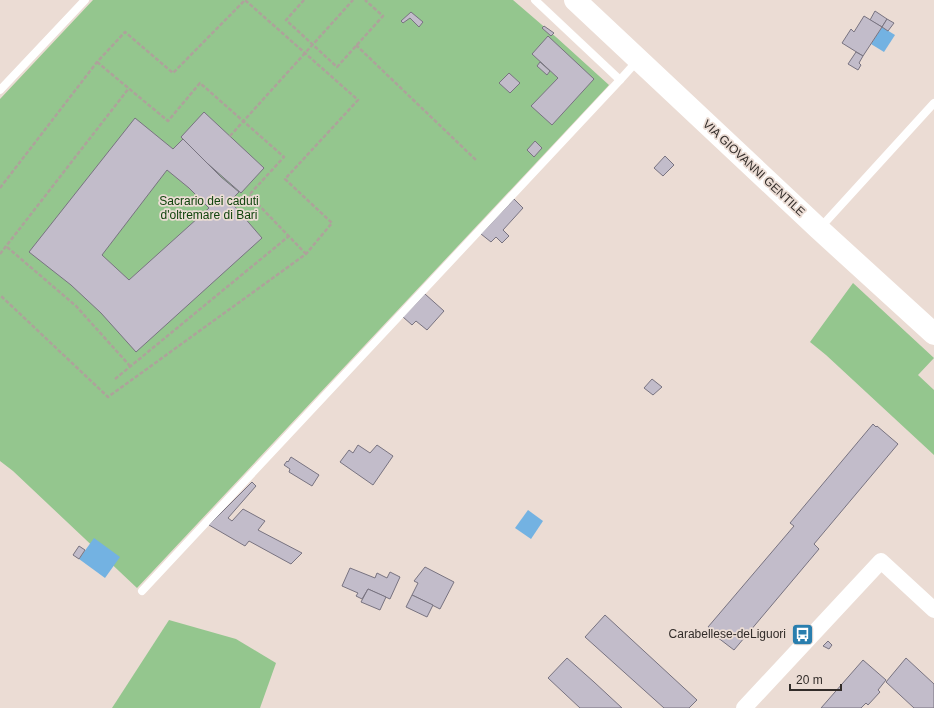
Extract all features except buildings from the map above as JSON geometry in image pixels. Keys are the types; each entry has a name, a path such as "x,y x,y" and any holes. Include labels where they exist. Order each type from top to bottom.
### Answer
{"main road":[{"name":"VIA GIOVANNI GENTILE","path":"575,0 819,229 934,334"}],"street":[{"path":"744,708 881,561 934,610"}],"lane":[{"path":"0,90 85,0"},
{"path":"535,0 620,80"},
{"path":"142,591 639,59"},
{"path":"819,229 934,103"}],"path":[{"path":"0,188 97,62 125,32 173,73 246,0 358,100 285,179 332,223 306,254 108,397 0,295"},
{"path":"304,0 286,20 336,67 383,16 365,0"},
{"path":"230,136 353,0"},
{"path":"356,46 477,161"},
{"path":"97,62 168,121 200,83 284,157 249,196 306,254"},
{"path":"0,254 129,88"},
{"path":"115,379 289,236"},
{"path":"6,247 76,306 130,366"}],"green space":[{"name":"Sacrario dei caduti d'oltremare di Bari","path":"93,0 513,0 609,85 137,588 13,471 0,461 0,99"},
{"path":"853,283 934,358 918,375 934,390 934,455 810,342"},
{"path":"169,620 236,639 276,663 260,708 112,708"}],"water":[{"path":"882,27 895,35 884,52 871,44"},
{"path":"528,510 543,521 531,539 515,528"},
{"path":"94,538 120,557 105,578 79,559"}],"place":[{"name":"Carabellese-deLiguori","path":"802,634"}]}
